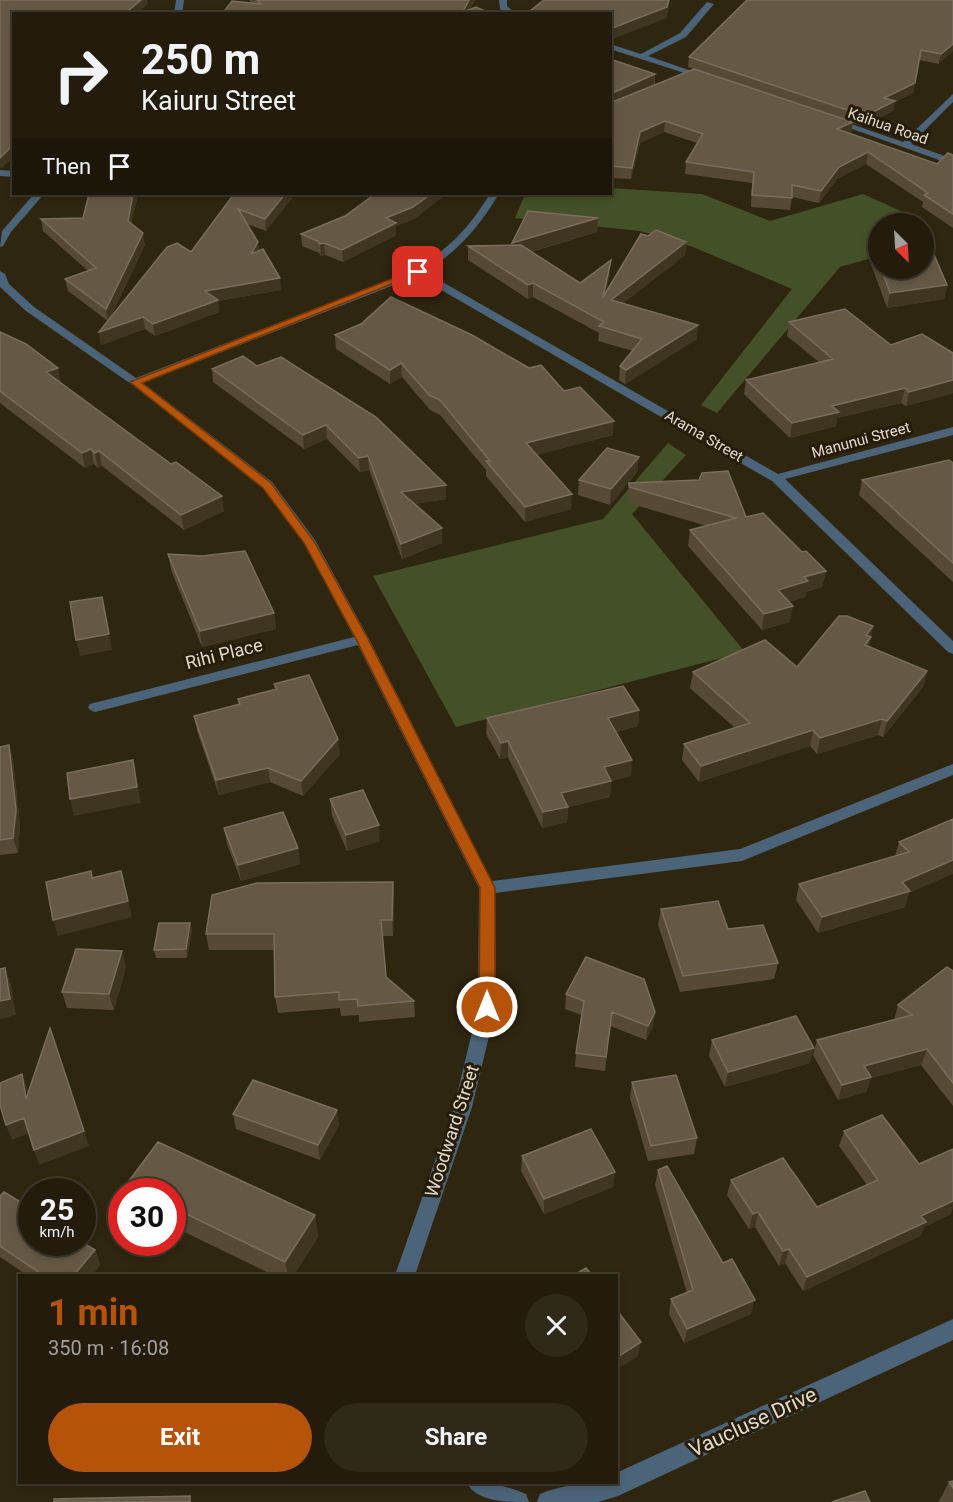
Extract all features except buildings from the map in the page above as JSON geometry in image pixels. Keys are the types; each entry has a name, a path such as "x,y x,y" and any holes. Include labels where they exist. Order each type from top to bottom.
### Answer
{"street":[{"path":"503,0 503,7 510,12"},
{"path":"643,56 683,35 710,4"},
{"path":"612,47 715,82"},
{"path":"682,79 693,74"},
{"path":"905,145 953,97"},
{"name":"Kaihua Road","path":"827,119 953,162"},
{"path":"0,244 7,231 38,195"},
{"path":"135,382 418,272 446,255 465,239 493,195"},
{"name":"Arama Street","path":"418,272 776,478 953,649"},
{"name":"Woodward Street","path":"0,274 4,285 30,309 135,382 267,485 310,543 362,639 487,888 487,1007 463,1107 405,1274"},
{"name":"Manunui Street","path":"776,478 953,431"},
{"name":"Rihi Place","path":"95,706 362,639"},
{"path":"487,888 742,855 953,769"},
{"name":"Vaucluse Drive","path":"548,1502 610,1488 953,1329"},
{"path":"485,1489 518,1502"}],"green space":[{"path":"612,188 702,194 770,221 863,194 905,213 868,213 868,259 840,267 717,413 701,405 792,289 693,247 640,231 515,218 525,195 612,195"},
{"path":"668,443 686,455 632,514 745,652 456,727 373,576 603,519"}],"route":[{"path":"418,272 135,382 267,485 310,543 362,639 487,888 487,1007"}]}
